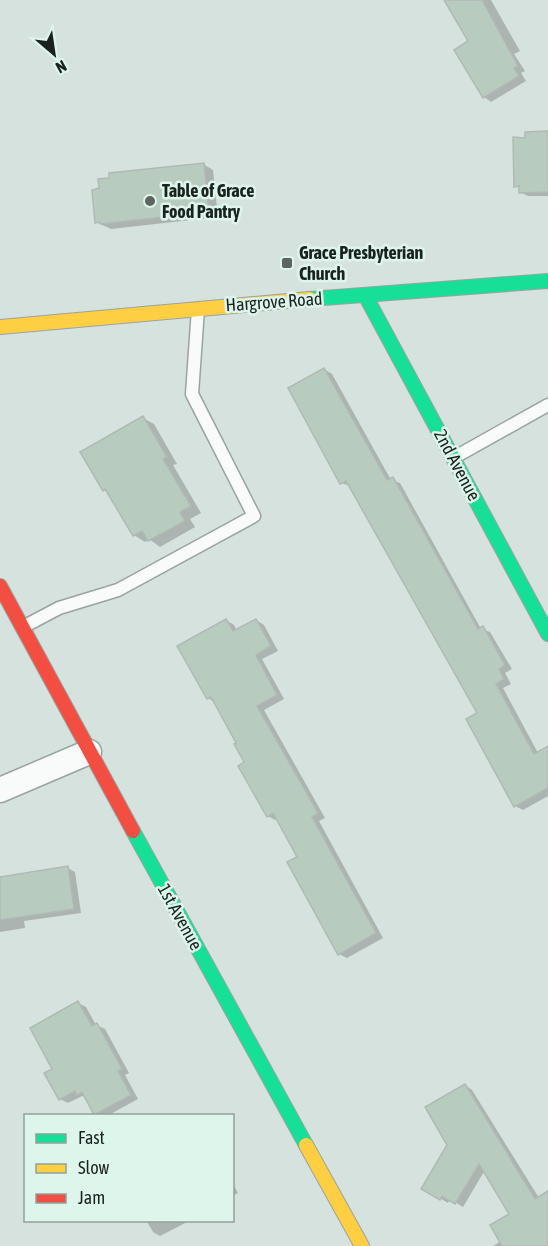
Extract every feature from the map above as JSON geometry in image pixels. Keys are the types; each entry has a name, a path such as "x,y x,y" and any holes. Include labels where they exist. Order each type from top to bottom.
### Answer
{"street":[{"name":"Hargrove Road","path":"0,327 198,308 548,281"},
{"name":"2nd Avenue","path":"365,295 548,634"},
{"name":"1st Avenue","path":"0,586 362,1246"},
{"path":"0,790 89,752"}],"lane":[{"path":"22,628 60,608 118,590 254,516 192,394 198,308"},
{"path":"453,458 548,405"}],"building":[{"path":"444,0 482,0 518,66 514,68 519,76 483,98 454,50 468,41"},
{"path":"548,131 548,192 519,193 519,186 514,187 513,137 525,138 525,132"},
{"name":"Table of Grace Food Pantry","path":"204,163 209,212 95,223 92,190 99,188 98,179 109,178 109,173"},
{"path":"324,368 387,480 393,477 478,629 483,626 505,665 499,669 504,679 496,684 534,754 548,746 548,788 514,807 466,719 477,713 346,481 340,484 288,388"},
{"path":"143,416 167,457 163,459 191,506 180,512 185,521 148,541 142,531 133,536 80,452"},
{"path":"226,619 233,631 256,619 271,646 256,655 277,695 257,706 318,813 312,817 376,933 338,955 287,862 297,857 273,813 267,817 238,766 244,762 234,744 236,743 211,697 207,699 177,646"},
{"path":"68,866 74,909 0,920 0,877"},
{"path":"78,1001 92,1026 97,1023 122,1069 118,1071 131,1095 96,1114 93,1114 82,1092 77,1095 75,1091 59,1100 44,1073 52,1069 30,1028"},
{"path":"465,1084 535,1199 548,1191 548,1246 502,1246 490,1225 509,1214 479,1164 455,1204 442,1196 440,1200 421,1189 447,1145 425,1107"}],"traffic: fast":[{"path":"310,299 548,281"},
{"path":"365,295 548,634"},
{"path":"133,831 306,1145"}],"traffic: slow":[{"path":"0,327 310,299"},
{"path":"306,1145 362,1246"}],"traffic: jam":[{"path":"0,586 133,831"}],"place":[{"name":"Table of Grace Food Pantry","path":"150,201"},
{"name":"Grace Presbyterian Church","path":"287,263"}]}
